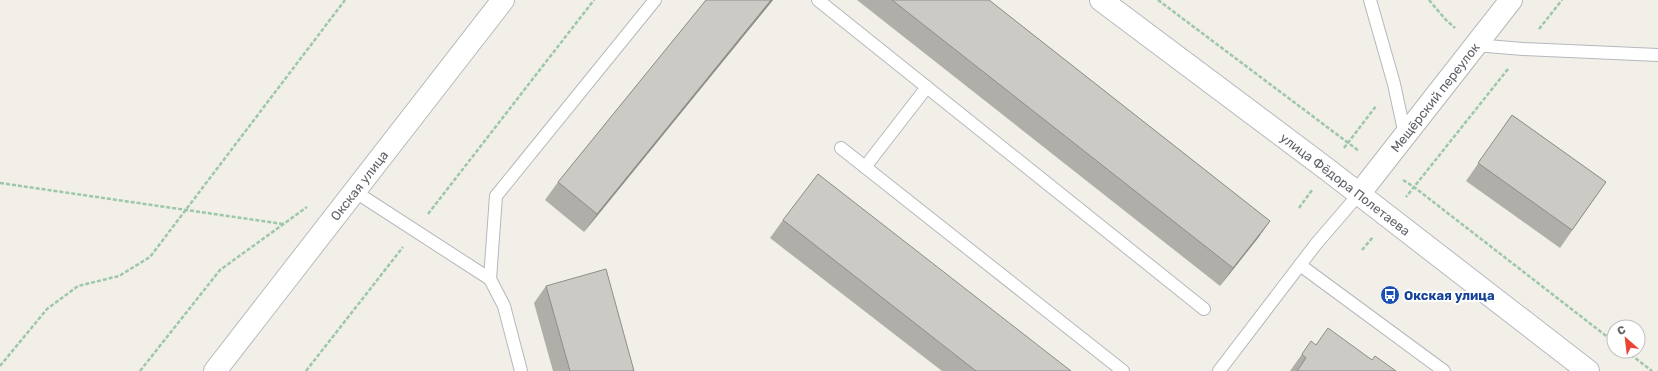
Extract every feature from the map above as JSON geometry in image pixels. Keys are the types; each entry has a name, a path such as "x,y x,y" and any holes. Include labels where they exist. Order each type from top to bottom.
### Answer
{"main road":[{"name":"Окская улица","path":"215,371 503,0"},
{"name":"улица Фёдора Полетаева","path":"1101,0 1359,194 1588,371"},
{"name":"Мещёрский переулок","path":"1359,194 1512,0"}],"lane":[{"path":"490,279 496,196 655,0"},
{"path":"818,0 1204,309"},
{"path":"1370,0 1394,84 1405,135"},
{"path":"1475,45 1523,49 1658,55"},
{"path":"865,167 927,87"},
{"path":"841,148 1123,371"},
{"path":"354,191 490,279 504,306 522,371"},
{"path":"1219,371 1330,226 1359,194"},
{"path":"1300,265 1444,371"}],"path":[{"path":"0,366 47,309 78,286 119,276 150,257 345,0"},
{"path":"306,371 594,0"},
{"path":"1158,0 1347,144 1414,187 1606,336"},
{"path":"1428,0 1446,20 1475,45"},
{"path":"1403,201 1562,0"},
{"path":"1347,144 1394,84"},
{"path":"0,183 283,224"},
{"path":"140,371 220,270 309,206"},
{"path":"1362,250 1373,237"},
{"path":"1636,359 1652,371"}],"building":[{"path":"706,0 771,0 597,214 558,182"},
{"path":"892,0 989,0 1270,221 1233,268"},
{"path":"1512,115 1606,182 1572,230 1478,163"},
{"path":"818,174 1071,371 976,371 783,220"},
{"path":"606,269 634,371 570,371 546,286"},
{"path":"1328,328 1372,360 1375,356 1396,371 1297,371 1306,358 1302,354 1311,341 1316,345"}],"place":[{"name":"Окская улица","path":"1390,295"}]}
